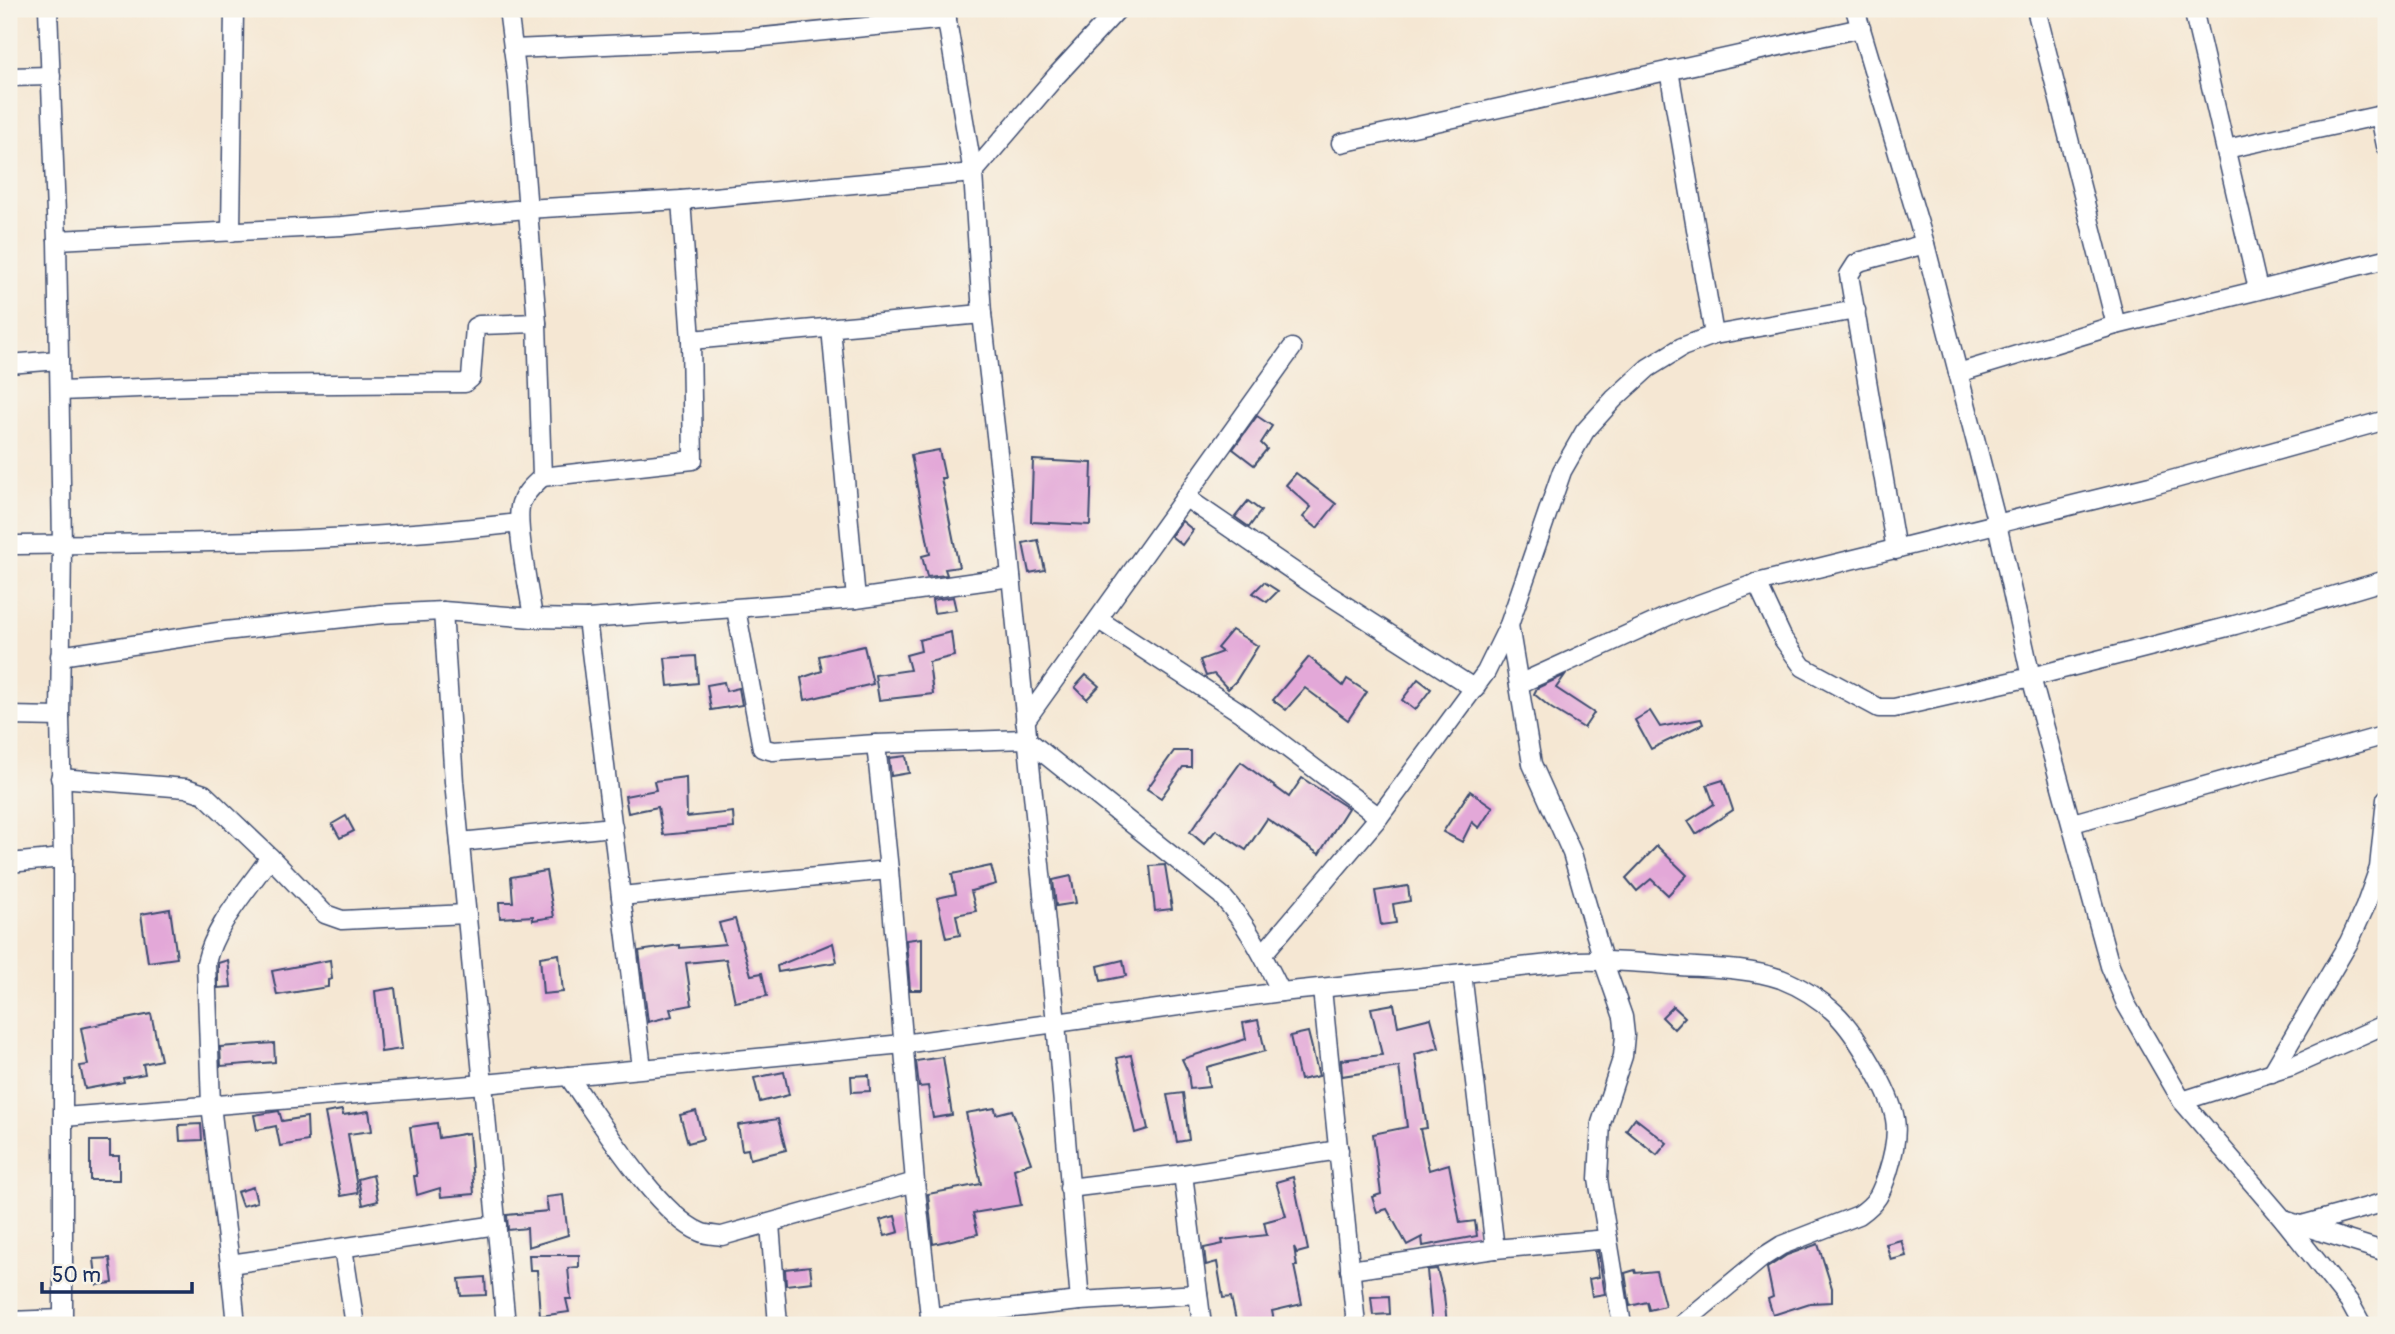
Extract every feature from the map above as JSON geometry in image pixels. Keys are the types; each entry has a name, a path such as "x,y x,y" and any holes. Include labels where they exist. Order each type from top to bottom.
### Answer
{"street":[{"path":"9,1321 63,1322 63,858 60,778 62,544 57,240 48,9"},
{"path":"231,232 234,9"},
{"path":"508,9 518,86 537,323 542,478"},
{"path":"57,240 432,219 526,209 681,200 973,173 1118,9"},
{"path":"1855,9 1925,244 1997,524 2031,677 2110,966 2126,1004 2182,1101 2284,1220 2350,1303 2362,1325"},
{"path":"2036,9 2116,326"},
{"path":"2193,9 2258,289"},
{"path":"513,50 743,38 946,14 973,173 982,314 1056,1023 1080,1301"},
{"path":"1341,143 1861,28"},
{"path":"1669,70 1714,335"},
{"path":"9,77 51,76"},
{"path":"2226,149 2383,115 2386,146"},
{"path":"533,618 519,523 520,506 523,497 542,478 692,461 691,340 681,200"},
{"path":"1896,550 1849,275 1856,264 1925,244"},
{"path":"1958,373 2116,326 2386,259"},
{"path":"1263,954 1379,817 1475,690 1509,625 1562,471 1585,431 1614,399 1648,368 1682,348 1714,335 1856,310"},
{"path":"691,340 982,314"},
{"path":"60,391 219,385 465,383 471,379 475,327 537,323"},
{"path":"831,328 856,599"},
{"path":"1026,730 1098,620 1292,348"},
{"path":"9,364 59,360"},
{"path":"1519,684 1677,612 1758,583 2150,486 2386,420"},
{"path":"1185,497 1475,690"},
{"path":"9,545 432,534 519,523"},
{"path":"60,656 297,621 443,611 587,619 856,599 1011,577"},
{"path":"1758,583 1783,639 1803,667 1880,708 1894,708 2031,677 2235,625 2386,580"},
{"path":"736,608 762,747 773,751 1026,730 1221,895 1236,912 1263,954 1281,992"},
{"path":"443,611 460,842 506,1325"},
{"path":"587,619 642,1068"},
{"path":"1098,620 1241,713 1379,817"},
{"path":"1509,625 1532,764 1572,853 1603,960 1623,1017 1623,1056 1601,1123 1598,1180 1622,1325"},
{"path":"9,716 60,717"},
{"path":"2073,823 2386,735"},
{"path":"876,744 930,1321 1080,1301 1198,1294"},
{"path":"60,778 197,790 270,857 325,914 333,918 342,920 467,914"},
{"path":"2272,1073 2349,942 2365,907 2379,868 2386,799"},
{"path":"460,842 613,827"},
{"path":"236,1325 211,1105 205,963 209,946 270,857"},
{"path":"9,863 63,858"},
{"path":"621,896 889,870"},
{"path":"64,1117 484,1084 903,1044 1281,992 1603,960 1730,969 1780,979 1816,998 1836,1014 1885,1089 1896,1122 1891,1163 1879,1197 1870,1208 1859,1215 1782,1245 1763,1257 1681,1325"},
{"path":"1462,973 1495,1249"},
{"path":"1322,989 1356,1325"},
{"path":"2182,1101 2272,1073 2386,1024"},
{"path":"568,1076 649,1187 681,1220 701,1233 722,1236 915,1182"},
{"path":"1069,1188 1339,1150"},
{"path":"1183,1174 1202,1325"},
{"path":"2302,1225 2386,1202"},
{"path":"2284,1220 2386,1252"},
{"path":"770,1224 778,1325"},
{"path":"230,1264 496,1225"},
{"path":"1350,1270 1495,1249 1608,1239"},
{"path":"343,1248 355,1325"}],"building":[{"path":"1257,416 1272,426 1261,443 1267,449 1254,465 1233,449"},
{"path":"939,450 945,478 941,478 959,567 945,569 947,575 927,577 922,556 930,554 911,455"},
{"path":"1033,460 1092,463 1090,525 1031,522"},
{"path":"1296,473 1336,504 1317,528 1303,517 1311,507 1286,485"},
{"path":"1248,501 1261,511 1249,527 1235,517"},
{"path":"1182,521 1193,530 1182,545 1171,536"},
{"path":"1038,540 1045,570 1029,573 1023,543"},
{"path":"1264,582 1278,591 1267,602 1253,593"},
{"path":"953,597 956,610 934,613 932,600"},
{"path":"1232,630 1258,646 1228,689 1214,674 1206,676 1200,660 1222,652 1217,648"},
{"path":"951,632 954,656 929,662 933,694 879,700 875,675 910,670 906,655 921,651 919,640"},
{"path":"864,646 873,684 805,700 801,678 822,671 819,656"},
{"path":"696,656 698,683 668,686 665,658"},
{"path":"1309,657 1343,686 1347,679 1367,692 1348,720 1305,688 1286,710 1273,700"},
{"path":"1086,675 1099,686 1087,699 1075,687"},
{"path":"1565,675 1556,688 1594,713 1584,728 1534,694 1537,688"},
{"path":"1418,679 1431,689 1415,710 1402,700"},
{"path":"724,682 726,691 739,688 742,705 711,710 707,685"},
{"path":"1650,711 1660,727 1701,719 1703,724 1651,749 1635,720"},
{"path":"1174,751 1191,751 1191,767 1183,767 1161,798 1147,789"},
{"path":"906,756 909,773 891,776 889,758"},
{"path":"1241,762 1289,797 1302,778 1348,808 1319,854 1267,819 1246,850 1216,830 1204,844 1190,832"},
{"path":"686,777 687,817 733,812 734,828 663,835 658,807 628,813 625,796 656,790 654,781"},
{"path":"1723,780 1733,810 1696,834 1688,821 1714,804 1707,785"},
{"path":"1470,791 1493,807 1479,828 1472,822 1462,842 1443,832"},
{"path":"346,816 354,831 340,838 332,824"},
{"path":"1657,846 1687,875 1668,895 1651,879 1637,891 1626,878"},
{"path":"1165,865 1172,909 1155,911 1150,866"},
{"path":"991,866 996,884 971,891 976,911 956,915 960,935 946,938 937,898 956,894 952,874"},
{"path":"546,871 554,917 533,920 533,916 500,918 499,902 513,902 511,877"},
{"path":"1071,876 1076,903 1056,906 1053,880"},
{"path":"1408,886 1410,901 1393,904 1396,923 1381,925 1375,891"},
{"path":"170,909 177,958 148,962 141,914"},
{"path":"735,919 751,975 762,973 767,996 735,1002 726,959 686,963 692,1005 670,1009 672,1016 648,1022 639,951 680,945 680,948 725,944 719,923"},
{"path":"922,938 922,990 910,990 906,940"},
{"path":"833,943 837,962 778,972 777,966"},
{"path":"559,954 563,992 543,994 540,957"},
{"path":"228,960 231,987 218,988 218,963"},
{"path":"330,960 332,979 328,980 328,987 277,995 272,971"},
{"path":"1123,960 1126,976 1101,981 1098,966"},
{"path":"395,988 402,1049 381,1052 375,991"},
{"path":"1394,1004 1398,1026 1431,1018 1439,1048 1415,1054 1427,1128 1420,1129 1429,1170 1449,1164 1460,1223 1475,1221 1477,1236 1423,1246 1422,1237 1407,1245 1387,1209 1377,1212 1372,1197 1381,1194 1373,1134 1407,1127 1399,1067 1342,1076 1341,1060 1382,1055 1371,1008"},
{"path":"1673,1006 1685,1017 1674,1029 1662,1017"},
{"path":"151,1014 161,1060 143,1064 145,1074 123,1078 124,1082 85,1089 80,1066 88,1065 81,1028"},
{"path":"1258,1020 1265,1051 1207,1067 1209,1087 1190,1089 1188,1072 1182,1059 1246,1039 1243,1023"},
{"path":"1308,1032 1319,1076 1300,1080 1290,1036"},
{"path":"274,1043 275,1062 221,1066 220,1047"},
{"path":"1131,1055 1148,1129 1135,1133 1117,1058"},
{"path":"943,1057 952,1115 933,1118 928,1086 919,1087 916,1061"},
{"path":"784,1072 789,1095 760,1102 754,1078"},
{"path":"869,1075 870,1091 852,1092 851,1076"},
{"path":"1183,1093 1189,1140 1177,1142 1167,1095"},
{"path":"995,1108 996,1114 1012,1110 1031,1163 1014,1169 1021,1205 973,1213 978,1234 933,1244 928,1194 981,1184 966,1113"},
{"path":"342,1110 343,1115 369,1111 372,1131 348,1134 358,1193 341,1196 325,1113"},
{"path":"279,1111 282,1121 307,1117 308,1141 280,1146 276,1126 257,1130 254,1115"},
{"path":"696,1111 703,1139 688,1143 680,1115"},
{"path":"1635,1118 1667,1143 1657,1155 1626,1130"},
{"path":"778,1119 786,1150 750,1159 748,1149 742,1150 738,1125"},
{"path":"437,1123 439,1138 469,1133 474,1194 441,1197 440,1188 417,1195 410,1127"},
{"path":"201,1124 202,1140 180,1141 179,1125"},
{"path":"90,1141 110,1141 110,1156 119,1156 119,1180 90,1180"},
{"path":"373,1175 378,1201 363,1205 358,1179"},
{"path":"1293,1177 1308,1250 1297,1253 1294,1247 1297,1266 1294,1266 1302,1304 1272,1311 1273,1325 1237,1325 1231,1297 1223,1298 1217,1262 1206,1265 1204,1248 1223,1244 1222,1240 1267,1235 1264,1222 1286,1216 1276,1182"},
{"path":"253,1187 257,1202 242,1206 237,1192"},
{"path":"563,1195 568,1235 528,1247 527,1228 508,1230 507,1215 548,1211 546,1197"},
{"path":"895,1216 899,1232 885,1236 880,1220"},
{"path":"1901,1240 1906,1256 1891,1260 1886,1244"},
{"path":"1818,1244 1832,1288 1832,1302 1810,1303 1773,1315 1768,1299 1773,1297 1767,1268 1787,1255"},
{"path":"1598,1251 1605,1294 1592,1296 1589,1279 1599,1277 1595,1252"},
{"path":"529,1255 579,1255 579,1267 568,1268 571,1299 566,1299 569,1312 540,1316 537,1270 530,1270"},
{"path":"110,1258 113,1283 97,1285 94,1259"},
{"path":"810,1266 812,1282 786,1285 785,1269"},
{"path":"1437,1269 1444,1295 1447,1325 1432,1325 1427,1270"},
{"path":"1635,1270 1636,1273 1656,1271 1665,1306 1649,1310 1647,1302 1630,1306 1625,1273"},
{"path":"485,1277 486,1295 461,1296 459,1279"},
{"path":"1389,1296 1390,1314 1373,1315 1371,1297"}]}
